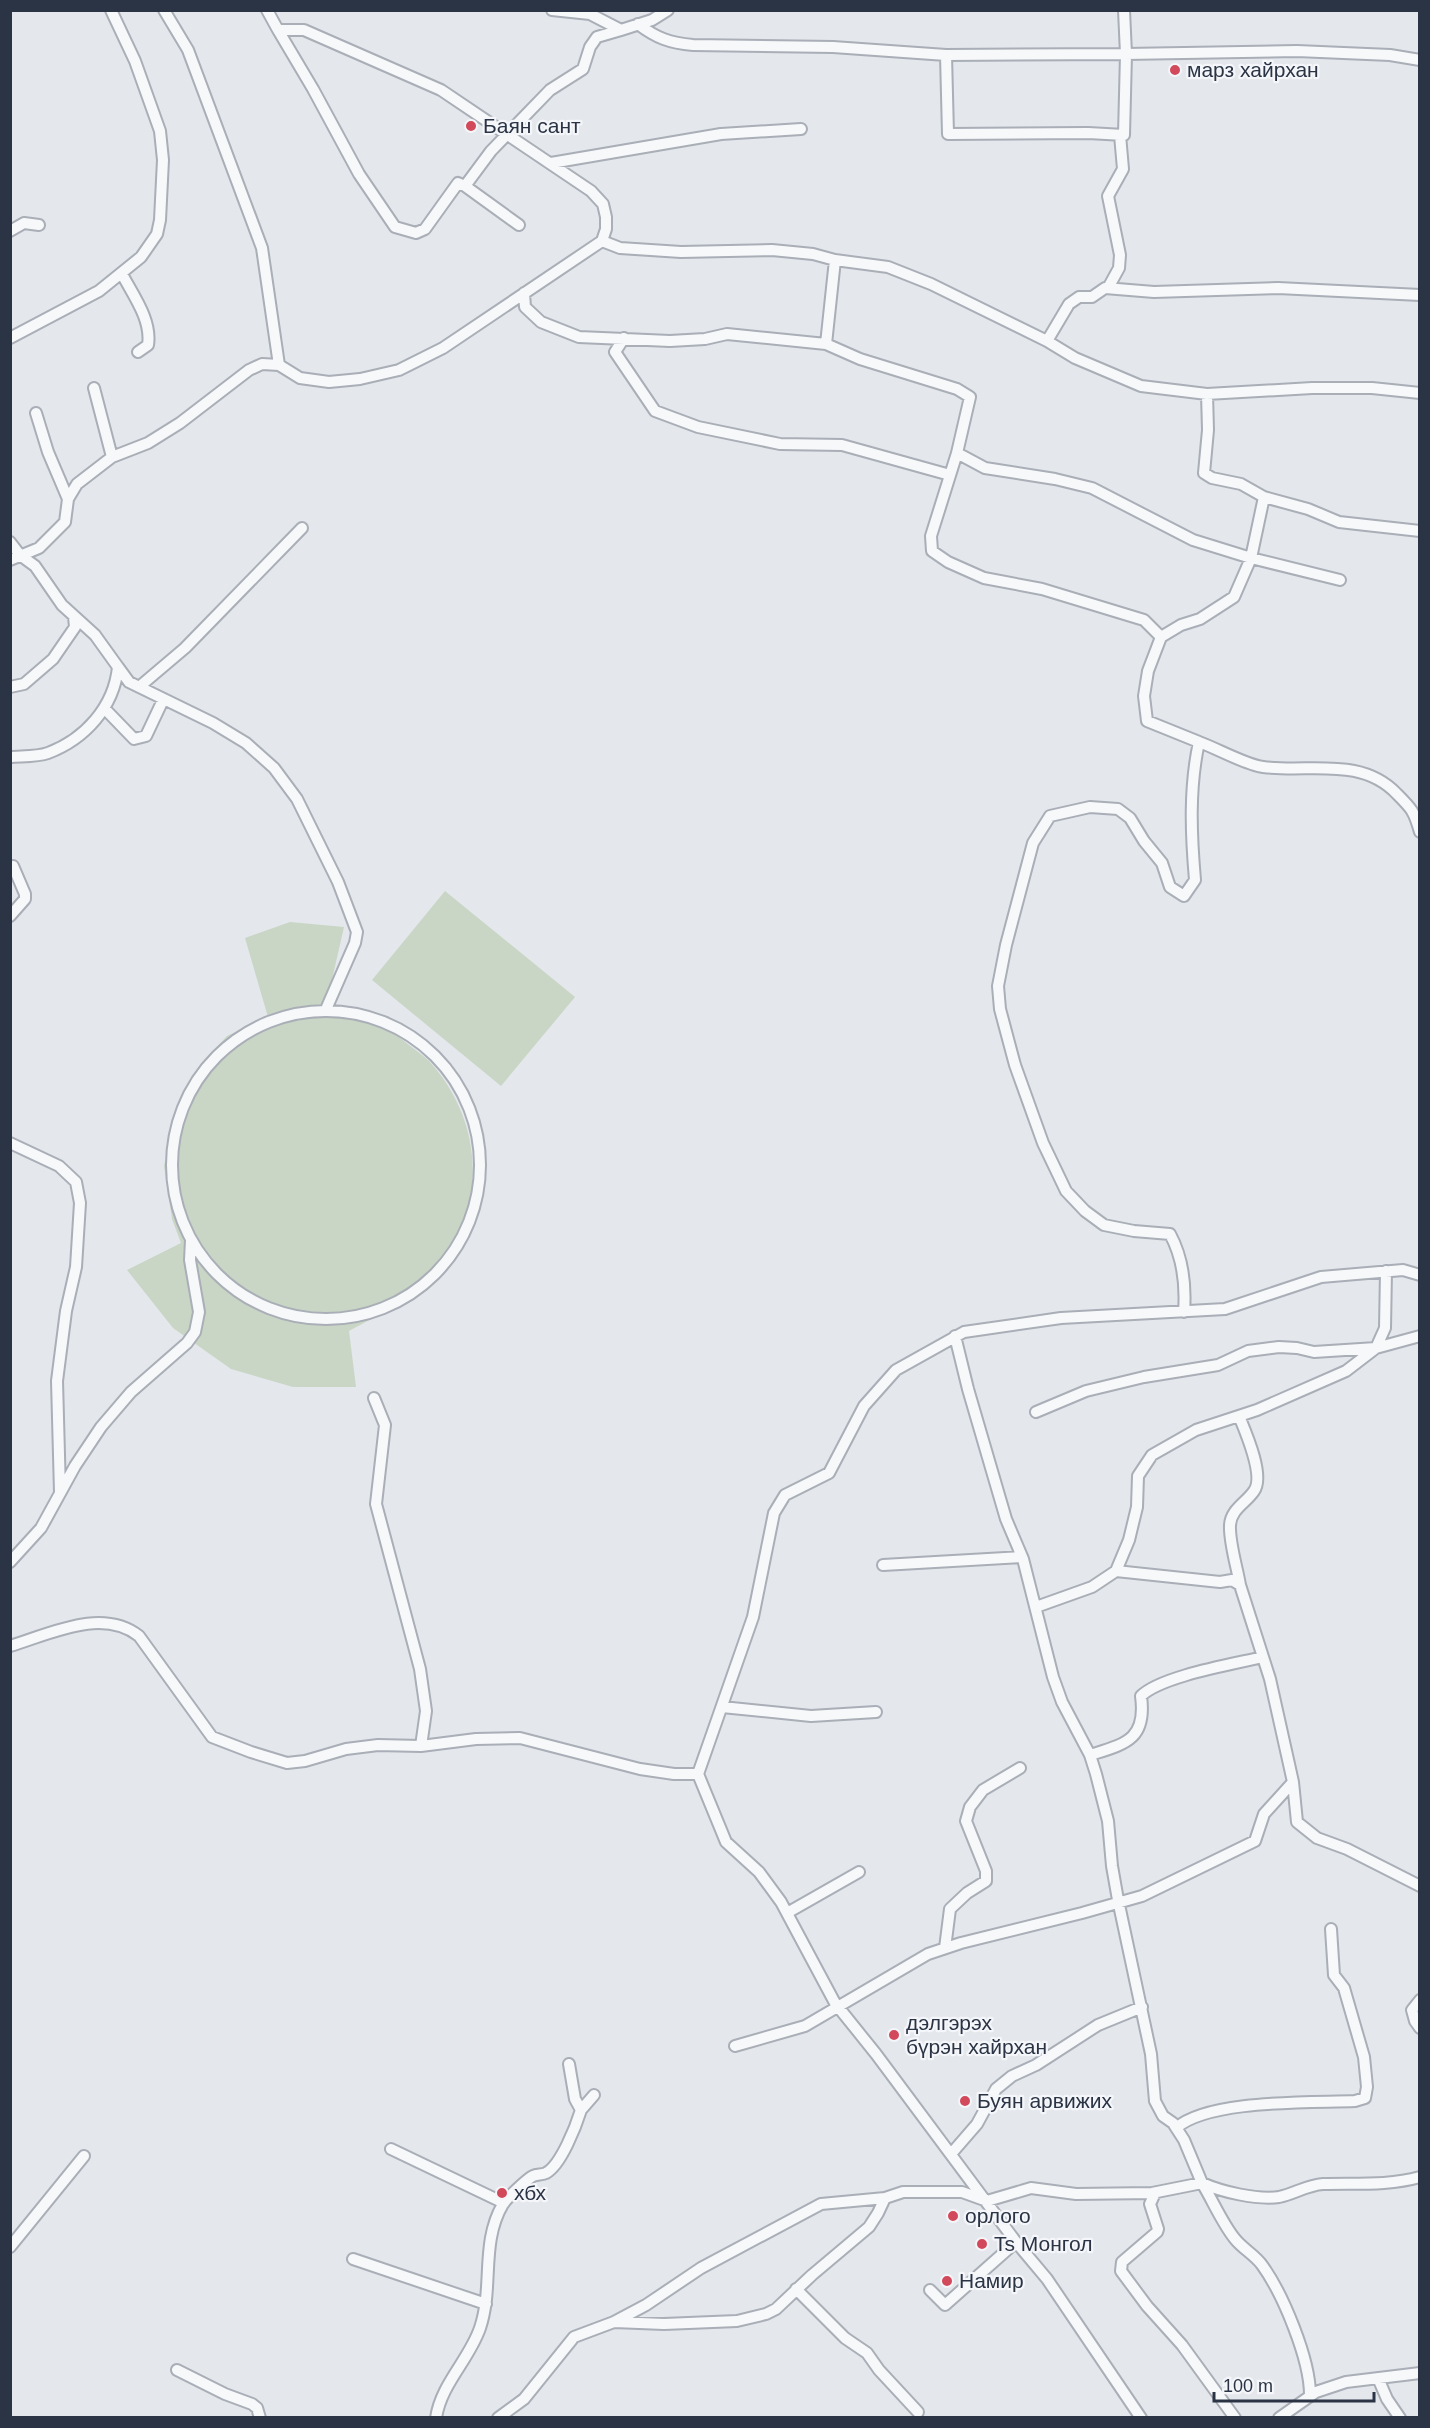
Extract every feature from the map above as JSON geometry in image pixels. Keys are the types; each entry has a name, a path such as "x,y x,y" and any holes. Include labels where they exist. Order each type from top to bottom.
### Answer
{"street":[{"path":"10,338 99,291 141,257 157,234 160,220 163,160 160,131 135,61 111,10"},
{"path":"164,10 188,50 261,248 279,365"},
{"path":"267,10 314,89 359,174 395,227 416,233 425,229 458,183 519,225"},
{"path":"552,10 590,14 621,30"},
{"path":"465,186 506,135 550,90 583,69 590,47 597,37 638,24 668,10"},
{"path":"946,55 948,134 1124,135 1126,54 1124,10"},
{"path":"638,24 652,35 671,43 833,47 946,55 1297,51 1390,55 1419,60"},
{"path":"16,558 39,548 65,522 68,499 77,484 112,457 148,443 180,423 249,370 262,364 279,365 300,378 329,382 360,379 399,370 434,354 602,241 606,229 603,204 591,191 441,90 304,30 278,30"},
{"path":"551,163 721,134 801,129"},
{"path":"1047,340 1069,304 1079,297 1092,297 1108,288 1119,268 1120,255 1108,196 1123,169 1120,135"},
{"path":"10,231 24,223 39,225"},
{"path":"602,241 620,248 681,252 772,250 813,254 835,260 888,267 931,284 1047,340 1075,358 1141,386 1207,394 1312,388 1372,388 1419,393"},
{"path":"826,344 835,260"},
{"path":"122,274 143,315 149,334 148,345 138,352"},
{"path":"1108,288 1154,292 1278,288 1419,294"},
{"path":"524,293 525,307 540,322 579,337 670,341 705,339 728,334 826,344 860,359 957,389 970,397 957,453 930,536 932,551 948,562 984,578 1042,589 1144,620 1161,637"},
{"path":"624,338 615,352 655,411 698,427 780,444 842,445 950,475"},
{"path":"94,388 112,457"},
{"path":"1207,394 1208,430 1204,473 1212,478 1241,484 1264,497 1308,508 1339,522 1419,531"},
{"path":"36,413 48,452 68,499"},
{"path":"957,453 985,468 1055,479 1092,488 1193,540 1251,558 1340,580"},
{"path":"1264,497 1251,558 1234,597 1200,619 1181,625 1161,637 1148,671 1144,696 1147,721 1260,767 1344,768 1367,773 1388,783 1414,811 1419,832"},
{"path":"140,687 193,640 302,528"},
{"path":"10,542 16,558 34,566 62,605 95,635 129,682 213,723 246,743 274,768 297,799 338,882 357,932 355,943 327,1007"},
{"path":"10,687 24,684 53,659 75,627 74,617"},
{"path":"10,757 46,754 69,742 93,725 116,684 118,667"},
{"path":"104,708 134,739 141,739 146,736 163,700"},
{"path":"1184,1312 1186,1292 1177,1248 1170,1234 1134,1231 1104,1225 1085,1211 1066,1191 1043,1143 1015,1065 1000,1009 998,986 1006,945 1033,843 1050,816 1090,807 1118,809 1130,818 1144,841 1162,863 1170,887 1184,896 1195,880 1191,782 1198,742"},
{"path":"10,916 25,898 13,866"},
{"path":"327,1007 386,1022 414,1037 436,1055 463,1092 473,1115 480,1165 473,1209 454,1253 434,1277 415,1293 390,1305 356,1316 315,1318 288,1316 257,1305 231,1288 204,1261 186,1231 175,1195 172,1166 174,1139 186,1101 200,1075 216,1057 262,1025 327,1007"},
{"path":"10,1143 59,1166 76,1182 80,1203 76,1267 66,1311 57,1382 60,1493"},
{"path":"10,1562 41,1528 101,1427 115,1409 131,1392 188,1343 195,1332 199,1312 190,1260 191,1240"},
{"path":"1141,2418 1047,2279 1016,2242 876,2054 837,2007 787,1913 759,1872 726,1842 698,1774 753,1617 774,1513 785,1495 830,1473 864,1406 896,1370 964,1332 1050,1319 1225,1309 1320,1277 1403,1270 1419,1275"},
{"path":"1036,1607 1092,1587 1116,1571 1129,1540 1137,1507 1138,1476 1152,1455 1196,1430 1239,1416 1346,1371 1376,1348 1385,1328 1386,1271"},
{"path":"955,1336 1006,1519 1022,1557 1053,1677 1062,1702 1090,1755 1108,1821 1112,1866 1151,2055 1155,2101 1184,2140 1197,2175 1235,2240 1260,2263 1275,2284 1303,2357 1310,2381 1310,2395"},
{"path":"1036,1412 1086,1391 1144,1377 1218,1365 1248,1351 1279,1347 1314,1352 1376,1348 1419,1336"},
{"path":"375,1398 385,1425 376,1504 420,1669 426,1711 422,1746"},
{"path":"1239,1416 1251,1446 1258,1479 1255,1490 1234,1511 1230,1524 1240,1585 1263,1657 1289,1759 1297,1821 1317,1838 1347,1849 1419,1886"},
{"path":"884,1565 1022,1557"},
{"path":"1116,1571 1220,1582 1232,1580 1240,1585"},
{"path":"10,1646 81,1624 97,1623 123,1627 139,1636 212,1737 287,1763 374,1745 422,1746 476,1739 520,1738 640,1769 674,1774 698,1774"},
{"path":"1090,1755 1121,1745 1137,1731 1142,1724 1141,1696 1145,1692 1160,1684 1263,1657"},
{"path":"722,1707 812,1716 876,1712"},
{"path":"945,1948 950,1909 967,1893 986,1881 986,1871 966,1821 970,1807 983,1790 1020,1768"},
{"path":"735,2046 805,2026 928,1954 1142,1896 1255,1841 1264,1814 1293,1782"},
{"path":"787,1913 859,1872"},
{"path":"1176,2128 1201,2115 1223,2109 1355,2101 1365,2098 1367,2087 1364,2057 1344,1989 1335,1975 1331,1929"},
{"path":"1419,2000 1412,2010 1419,2028"},
{"path":"951,2154 977,2124 996,2089 1012,2076 1036,2065 1098,2025 1142,2007"},
{"path":"569,2064 576,2099 581,2110"},
{"path":"436,2418 444,2391 470,2353 486,2304 488,2251 492,2228 504,2203 532,2176 547,2173 557,2162 581,2110 594,2095"},
{"path":"391,2149 504,2203"},
{"path":"10,2247 84,2156"},
{"path":"498,2418 524,2399 574,2337 614,2322 646,2305 701,2268 802,2212 821,2204 885,2198 903,2192 936,2191 970,2194 987,2201 1031,2188 1076,2193 1155,2193 1202,2183 1229,2192 1279,2197 1300,2188 1320,2184 1399,2182 1419,2177"},
{"path":"1155,2193 1150,2205 1157,2226 1156,2232 1125,2259 1120,2265 1120,2271 1147,2306 1182,2344 1235,2418"},
{"path":"614,2322 664,2324 755,2318 776,2309 868,2227 885,2198"},
{"path":"930,2290 945,2305 1016,2242"},
{"path":"353,2259 486,2304"},
{"path":"796,2289 845,2338 867,2353 879,2370 918,2412"},
{"path":"177,2370 225,2394 252,2404 260,2418"},
{"path":"1280,2418 1310,2395 1346,2382 1419,2373"},
{"path":"1377,2378 1400,2418"}],"green space":[{"path":"445,891 575,997 501,1086 372,980"},
{"path":"290,922 344,927 325,1010 371,1018 429,1061 446,1083 459,1106 468,1131 472,1157 472,1182 468,1208 460,1233 447,1258 427,1282 416,1291 390,1309 349,1331 356,1387 293,1387 231,1369 173,1328 127,1270 181,1243 172,1219 164,1166 175,1114 199,1066 227,1036 268,1017 245,938"}],"place":[{"name":"марз хайрхан","path":"1175,70"},
{"name":"Баян сант","path":"471,126"},
{"name":"дэлгэрэх бүрэн хайрхан","path":"894,2035"},
{"name":"Буян арвижих","path":"965,2101"},
{"name":"хбх","path":"502,2193"},
{"name":"орлого","path":"953,2216"},
{"name":"Ts Монгол","path":"982,2244"},
{"name":"Намир","path":"947,2281"}]}
